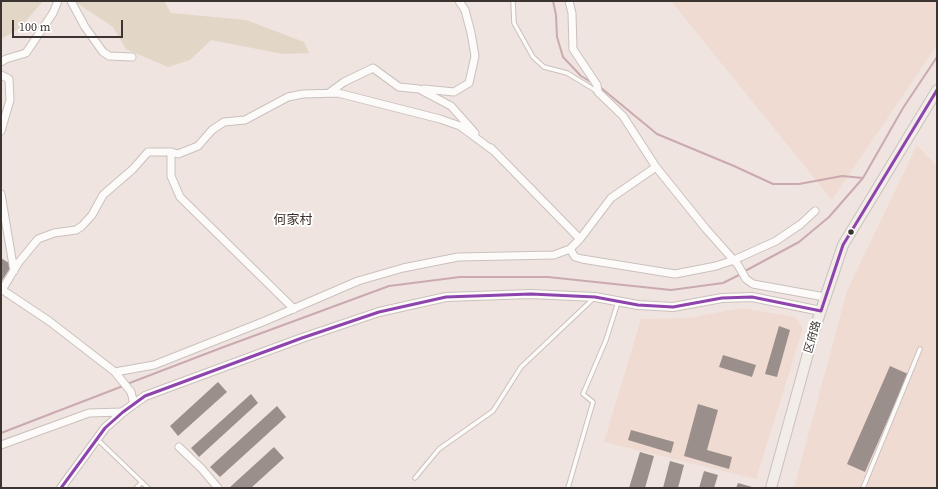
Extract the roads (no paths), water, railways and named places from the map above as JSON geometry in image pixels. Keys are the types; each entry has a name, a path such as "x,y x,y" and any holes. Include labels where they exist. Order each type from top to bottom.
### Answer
{"main road":[{"name":"区府路","path":"771,488 820,311 843,245 937,90"}],"street":[{"path":"1,62 26,53 53,13 58,1"},
{"path":"71,1 85,27 103,52 109,56 132,57"},
{"path":"328,93 344,82 373,68 399,87 454,92 469,83 475,56 465,10 459,1"},
{"path":"569,1 572,13 572,49 597,85 598,92 623,116 656,167 706,229 736,263 745,276 753,284 825,297"},
{"path":"1,75 9,79 10,100 1,131"},
{"path":"419,89 451,106 472,130 580,240"},
{"path":"134,404 131,392 117,374 49,321 2,289 19,262 38,239 54,233 76,230 82,226 92,215 103,195 133,169 148,152 171,152 178,154 198,146 212,130 224,122 245,120 288,97 303,94 338,93 440,119 460,126 495,152"},
{"path":"171,152 171,176 180,197 294,308"},
{"path":"117,374 154,365 294,308 358,280 403,268 458,257 524,254 554,255 570,249 580,240 611,198 656,167"},
{"path":"1,194 14,271"},
{"path":"570,249 575,257 582,259 675,274 736,263 801,224 815,211"},
{"path":"61,488 105,428 123,412 145,396 302,338 379,312 446,297 531,294 595,297 638,305 673,307 722,298 752,297 820,311"},
{"path":"1,445 89,413 123,412"},
{"path":"179,447 202,469 218,488"}],"lane":[{"path":"513,1 514,23 534,57 544,67 567,73 598,92"},
{"path":"415,478 439,449 493,411 521,367 595,297"},
{"path":"568,488 593,402 584,394 606,340 618,301"},
{"path":"863,488 920,349"},
{"path":"97,439 148,488"},
{"path":"136,488 142,482"}],"waterway":[{"path":"553,1 556,15 557,37 563,57 581,76 591,82"},
{"path":"745,271 799,242 829,217 863,178 903,108 937,57"},
{"path":"600,87 657,134 773,184 799,184 842,176 863,178"},
{"path":"127,384 389,286 460,277 548,277 671,290 723,283 741,274"},
{"path":"1,433 123,386"}],"district":[{"name":"何家村","path":"293,221"}]}
